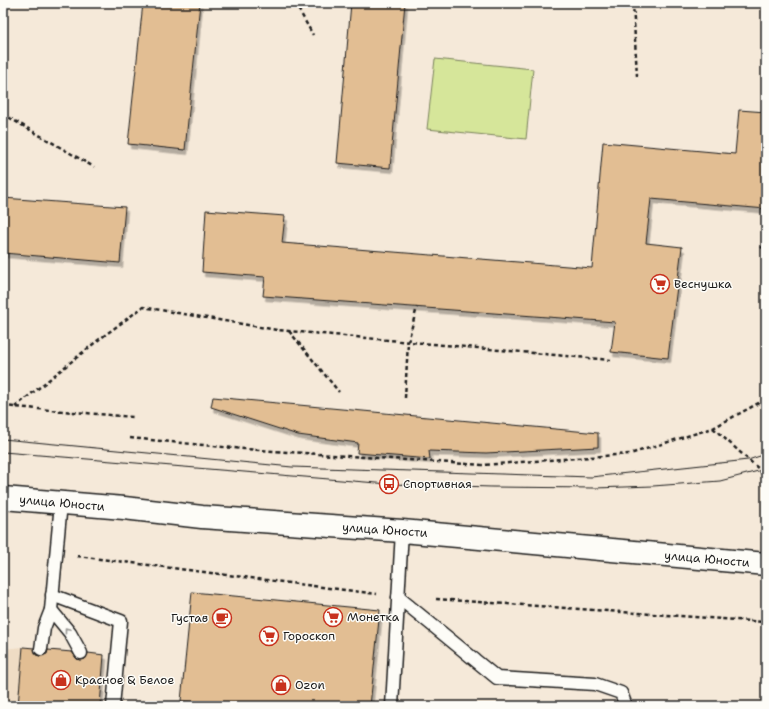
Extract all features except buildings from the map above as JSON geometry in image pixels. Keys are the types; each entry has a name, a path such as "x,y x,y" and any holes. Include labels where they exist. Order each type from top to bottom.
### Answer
{"main road":[{"name":"улица Юности","path":"3,498 124,508 202,517 402,531 766,564"}],"lane":[{"path":"41,649 44,628 50,610 61,502"},
{"path":"392,706 402,531"},
{"path":"52,594 121,621 113,706"},
{"path":"398,597 497,678 595,684 621,693 626,706"},
{"path":"50,610 70,633 82,653"}],"path":[{"path":"295,3 314,35"},
{"path":"633,3 637,76"},
{"path":"3,114 94,167"},
{"path":"761,248 766,245"},
{"path":"15,407 97,341 143,307 289,331 611,360"},
{"path":"405,398 408,342 417,307"},
{"path":"289,331 339,392"},
{"path":"130,438 244,449 482,465 630,454 713,428 766,399"},
{"path":"3,406 133,417"},
{"path":"713,428 760,470 766,485"}],"shaded area":[{"path":"23,647 18,706 3,706 3,649"}],"green space":[{"path":"435,59 533,69 526,139 427,129"}],"tram line":[{"path":"3,439 292,467 591,477 748,460 766,454"},
{"path":"3,452 389,484 492,487 595,488 653,486 720,481 766,469"}],"place":[{"name":"Веснушка","path":"660,284"},
{"name":"Спортивная","path":"389,484"},
{"name":"Монетка","path":"333,617"},
{"name":"Густав","path":"222,618"},
{"name":"Гороскоп","path":"269,636"},
{"name":"Красное & Белое","path":"61,680"},
{"name":"Ozon","path":"281,685"}]}
